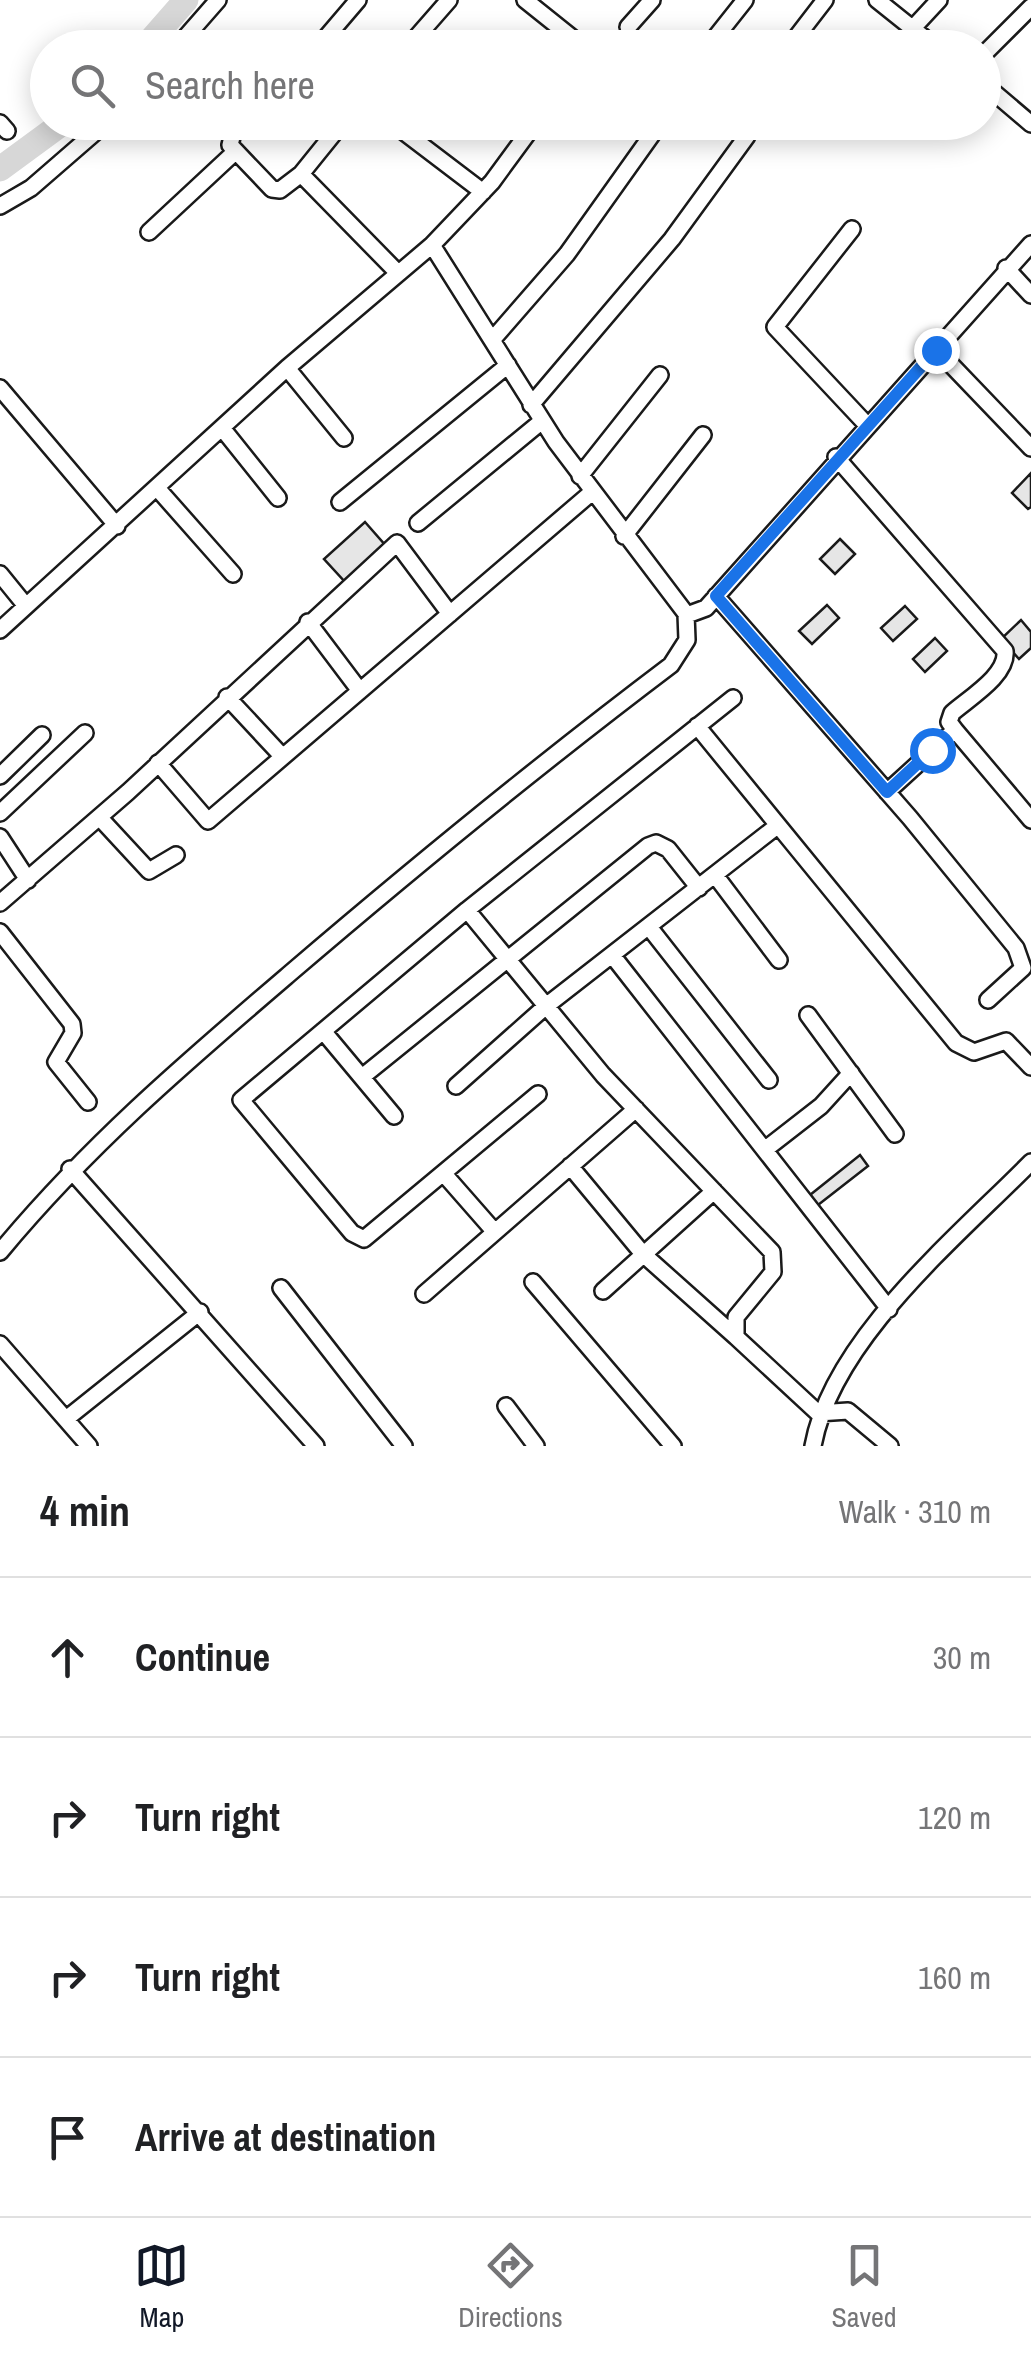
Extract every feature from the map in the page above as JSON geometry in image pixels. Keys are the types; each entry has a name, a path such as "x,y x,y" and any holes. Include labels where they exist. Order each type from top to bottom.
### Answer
{"street":[{"path":"192,30 218,0"},
{"path":"332,30 358,0"},
{"path":"423,30 449,0"},
{"path":"525,0 562,30"},
{"path":"628,27 652,0"},
{"path":"721,30 744,0"},
{"path":"802,30 825,0"},
{"path":"877,0 915,30"},
{"path":"913,28 938,0"},
{"path":"1001,37 1031,8"},
{"path":"1001,98 1031,124"},
{"path":"0,206 32,188 87,140"},
{"path":"229,140 274,190 301,174 328,140"},
{"path":"415,140 483,192"},
{"path":"0,630 286,368 432,245 483,192 522,140"},
{"path":"494,340 567,254 648,140"},
{"path":"532,404 672,239 744,140"},
{"path":"150,232 236,151"},
{"path":"301,174 397,272"},
{"path":"852,229 775,327 866,424"},
{"path":"686,614 696,615 716,596 836,457 1031,244"},
{"path":"0,1252 70,1169 176,1069 345,926 671,666 687,640 686,614 542,422 432,245"},
{"path":"1006,268 1031,294"},
{"path":"936,350 1031,448"},
{"path":"340,502 508,364"},
{"path":"286,368 344,438"},
{"path":"580,476 660,375"},
{"path":"0,388 117,526"},
{"path":"418,523 542,422"},
{"path":"222,428 278,498"},
{"path":"624,536 703,435"},
{"path":"836,457 1005,651 1006,660 998,672 949,718 954,730 1031,820"},
{"path":"157,488 232,574"},
{"path":"158,764 208,821 592,493"},
{"path":"0,903 158,764 397,542 450,614"},
{"path":"0,574 26,606"},
{"path":"716,596 887,792 1022,959 1016,979 988,1000"},
{"path":"308,622 360,691"},
{"path":"227,696 282,756"},
{"path":"538,1094 364,1239 352,1233 241,1100 466,910 733,698"},
{"path":"697,726 956,1043 974,1052 1006,1041 1031,1066"},
{"path":"887,792 954,730"},
{"path":"0,813 85,733"},
{"path":"0,776 42,736"},
{"path":"99,817 150,871 176,855"},
{"path":"456,1086 546,1006 777,826"},
{"path":"0,838 28,880"},
{"path":"362,1077 656,843 668,849 699,888"},
{"path":"715,875 779,960"},
{"path":"466,910 636,1109 775,1260 768,1280 736,1317 736,1337"},
{"path":"649,926 769,1080"},
{"path":"0,932 72,1024 74,1032 56,1062 88,1102"},
{"path":"612,955 766,1148 888,1310"},
{"path":"808,1014 895,1134"},
{"path":"323,1031 394,1116"},
{"path":"766,1148 820,1106 851,1073"},
{"path":"424,1294 636,1109"},
{"path":"812,1446 818,1413 840,1371 888,1310 1031,1162"},
{"path":"570,1166 643,1254 818,1413 848,1412 890,1446"},
{"path":"70,1169 316,1446"},
{"path":"444,1174 494,1232"},
{"path":"603,1292 714,1191"},
{"path":"533,1282 673,1446"},
{"path":"281,1288 404,1446"},
{"path":"66,1419 200,1312"},
{"path":"0,1344 89,1446"},
{"path":"506,1406 536,1446"}],"building":[{"path":"1031,473 1031,507 1028,509 1012,493"},
{"path":"365,522 386,546 346,583 324,559"},
{"path":"840,539 855,554 835,574 820,559"},
{"path":"827,605 839,618 812,644 799,631"},
{"path":"905,606 917,619 893,641 881,628"},
{"path":"1021,620 1031,632 1031,648 1019,659 1001,639"},
{"path":"935,638 947,651 925,672 913,659"},
{"path":"860,1155 868,1166 818,1205 810,1195"}],"waterway":[{"path":"160,30 186,0"},
{"path":"0,169 39,140"}],"route":[{"path":"932,750 887,792 716,596 836,457 936,350"}]}
